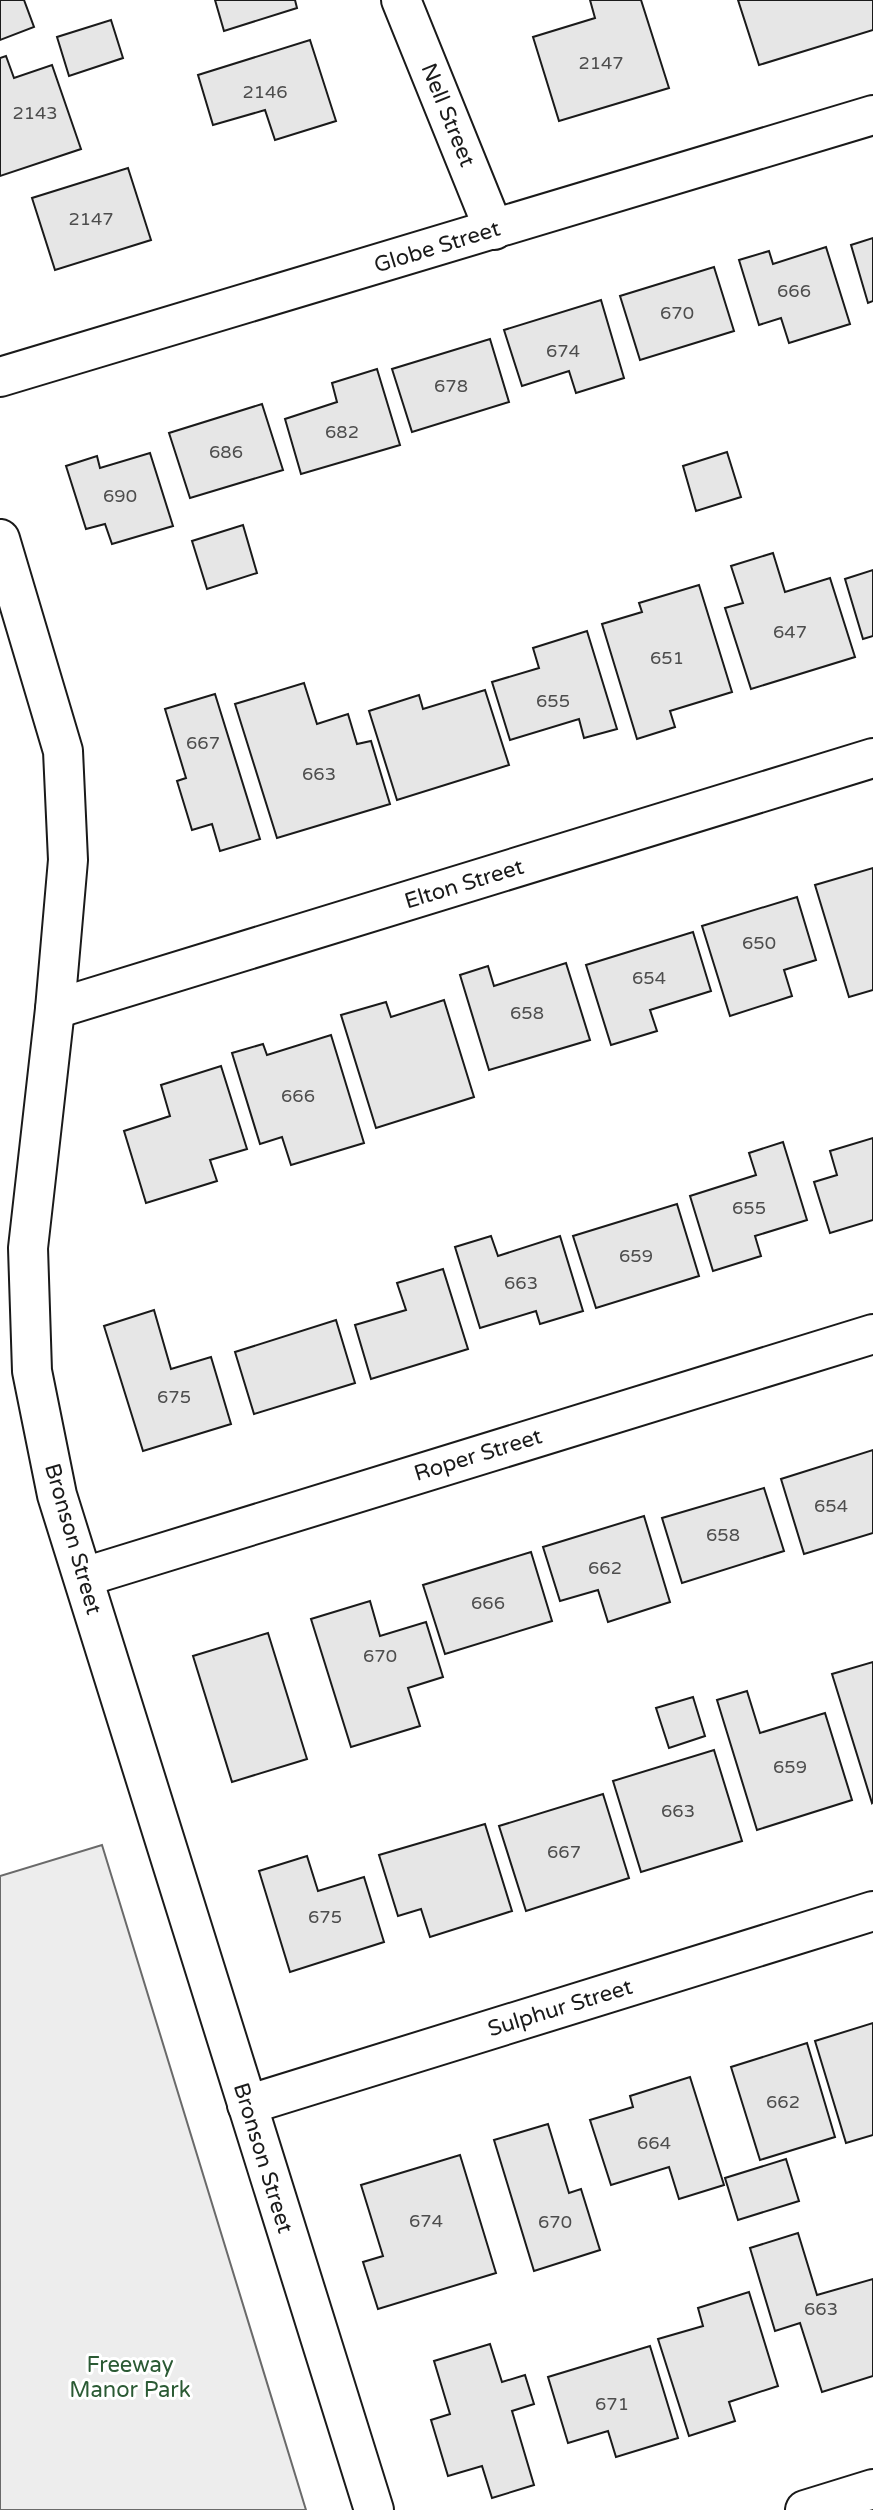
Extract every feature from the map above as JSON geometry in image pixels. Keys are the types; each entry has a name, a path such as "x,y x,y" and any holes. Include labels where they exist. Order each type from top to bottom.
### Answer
{"street":[{"name":"Nell Street","path":"401,0 494,230"},
{"name":"Globe Street","path":"0,377 873,115"},
{"name":"Bronson Street","path":"0,539 63,751 68,860 28,1248 32,1371 57,1495 374,2510"},
{"name":"Elton Street","path":"55,1009 873,758"},
{"name":"Roper Street","path":"84,1577 873,1334"},
{"name":"Sulphur Street","path":"247,2105 873,1911"},
{"path":"805,2510 873,2489"}],"shaded area":[{"name":"Freeway Manor Park","path":"102,1845 306,2510 0,2510 0,1876"}],"building":[{"path":"0,0 24,0 34,27 0,40"},
{"path":"215,0 295,0 297,8 224,31"},
{"path":"590,0 641,0 669,88 559,121 533,37 595,18"},
{"path":"738,0 873,0 873,30 759,65"},
{"path":"111,20 123,58 69,76 57,37"},
{"path":"310,40 336,121 275,140 265,110 213,125 198,75"},
{"path":"6,56 14,78 52,65 81,149 0,176 0,58"},
{"path":"128,168 151,240 55,270 32,198"},
{"path":"873,238 873,301 868,303 851,245"},
{"path":"826,247 850,324 789,343 781,318 759,325 739,260 769,251 773,264"},
{"path":"714,267 734,331 640,360 620,296"},
{"path":"601,300 624,378 576,393 569,371 522,386 504,330"},
{"path":"490,339 509,402 412,432 392,369"},
{"path":"377,369 400,445 301,474 285,419 337,402 332,383"},
{"path":"262,404 283,470 190,498 169,433"},
{"path":"727,452 741,497 696,511 683,466"},
{"path":"150,453 173,526 112,544 105,524 86,529 66,466 97,456 100,468"},
{"path":"243,525 257,573 207,589 192,541"},
{"path":"773,553 785,592 830,578 855,657 751,689 725,608 743,603 731,566"},
{"path":"873,570 873,636 863,639 845,579"},
{"path":"699,585 732,692 670,711 675,727 637,739 602,624 642,612 639,603"},
{"path":"587,631 617,729 584,738 579,719 510,740 492,682 539,668 533,648"},
{"path":"304,683 317,724 348,714 357,744 371,741 390,804 277,838 235,704"},
{"path":"485,690 509,765 397,800 369,711 419,695 423,709"},
{"path":"215,694 260,839 220,851 212,824 192,830 177,781 186,778 165,709"},
{"path":"873,868 873,990 849,997 815,885"},
{"path":"797,897 816,960 784,970 792,996 730,1016 702,926"},
{"path":"693,932 711,991 650,1010 657,1031 611,1045 586,965"},
{"path":"566,963 590,1040 489,1070 460,975 488,966 494,986"},
{"path":"444,1000 474,1097 376,1128 341,1015 386,1002 391,1017"},
{"path":"331,1035 364,1143 291,1165 282,1137 260,1144 232,1053 263,1044 267,1055"},
{"path":"221,1066 247,1149 210,1160 217,1181 146,1203 124,1131 170,1116 161,1085"},
{"path":"873,1138 873,1220 830,1233 814,1182 837,1175 830,1151"},
{"path":"783,1142 807,1220 755,1236 761,1256 713,1271 690,1196 756,1175 749,1153"},
{"path":"677,1204 699,1276 596,1308 573,1236"},
{"path":"491,1236 498,1256 560,1236 583,1311 540,1324 536,1311 480,1328 455,1247"},
{"path":"443,1269 468,1349 371,1379 355,1325 406,1310 397,1283"},
{"path":"154,1310 171,1369 211,1357 231,1424 143,1451 104,1326"},
{"path":"336,1320 355,1383 254,1414 235,1352"},
{"path":"873,1450 873,1533 804,1554 781,1479"},
{"path":"764,1488 784,1551 682,1583 662,1518"},
{"path":"644,1516 670,1602 608,1622 598,1590 560,1601 543,1547"},
{"path":"531,1552 552,1621 445,1654 423,1585"},
{"path":"370,1601 380,1636 426,1622 443,1677 408,1688 420,1726 351,1747 311,1619"},
{"path":"268,1633 307,1759 232,1782 193,1656"},
{"path":"873,1662 873,1802 872,1803 832,1674"},
{"path":"747,1691 760,1733 825,1713 852,1800 757,1830 717,1700"},
{"path":"693,1697 705,1736 669,1748 656,1708"},
{"path":"714,1750 742,1841 641,1872 613,1781"},
{"path":"603,1794 629,1878 526,1911 499,1826"},
{"path":"485,1824 512,1911 430,1937 421,1909 398,1916 379,1855"},
{"path":"307,1856 318,1891 364,1877 384,1942 290,1972 259,1871"},
{"path":"873,2023 873,2135 846,2143 815,2041"},
{"path":"807,2043 835,2137 760,2160 731,2067"},
{"path":"690,2077 724,2185 679,2199 669,2167 611,2185 590,2120 633,2107 630,2096"},
{"path":"548,2124 569,2193 581,2189 600,2250 534,2271 494,2140"},
{"path":"460,2155 496,2273 378,2309 363,2262 383,2256 361,2185"},
{"path":"786,2159 799,2201 738,2220 725,2178"},
{"path":"798,2233 817,2295 873,2279 873,2376 822,2392 800,2323 775,2331 750,2248"},
{"path":"749,2292 778,2386 729,2402 735,2421 689,2436 658,2339 703,2326 698,2308"},
{"path":"490,2344 502,2382 525,2375 534,2404 512,2411 534,2485 492,2498 482,2466 448,2476 431,2420 450,2414 434,2361"},
{"path":"650,2346 678,2438 616,2457 608,2431 568,2443 548,2377"}]}
